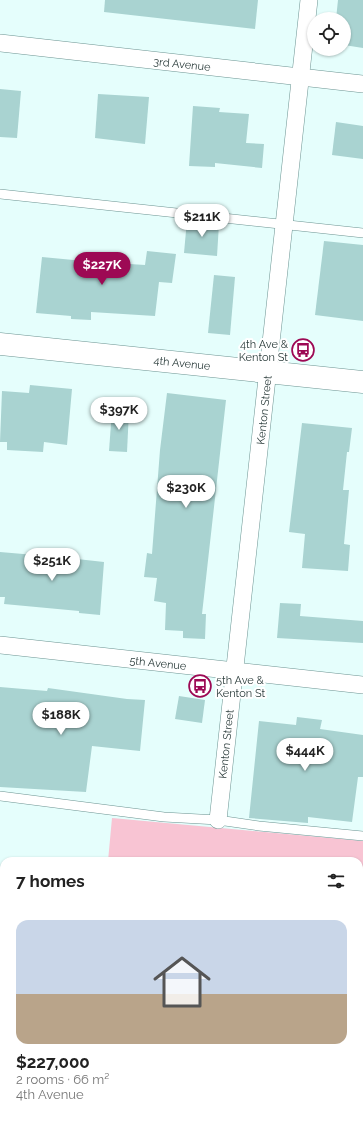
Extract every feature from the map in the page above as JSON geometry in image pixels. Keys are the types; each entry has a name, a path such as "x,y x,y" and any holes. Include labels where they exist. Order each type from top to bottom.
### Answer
{"street":[{"name":"Kenton Street","path":"218,820 309,0"},
{"name":"3rd Avenue","path":"0,43 363,84"},
{"name":"4th Avenue","path":"0,344 363,382"},
{"name":"5th Avenue","path":"0,645 363,685"}],"lane":[{"path":"0,194 265,223 284,223 363,233"},
{"path":"0,796 164,817 218,820 258,826 363,836"}],"shaded area":[{"path":"112,818 363,841 363,857 108,857"}],"building":[{"path":"105,0 258,0 255,29 104,12"},
{"path":"338,0 363,0 363,48 351,46 351,12 337,12"},
{"path":"0,89 21,91 17,138 0,137"},
{"path":"98,94 149,97 145,144 95,138"},
{"path":"193,106 220,108 219,112 249,114 246,143 264,144 262,168 215,163 215,167 189,166"},
{"path":"336,122 363,126 363,159 332,155"},
{"path":"187,220 219,224 217,256 184,253"},
{"path":"324,241 363,245 363,321 315,315"},
{"path":"147,251 176,254 172,283 159,282 155,316 91,312 91,320 71,319 71,316 36,313 42,257 145,265"},
{"path":"214,275 235,277 230,335 208,333"},
{"path":"30,385 72,389 67,445 44,442 43,452 7,450 7,442 0,442 2,391 29,393"},
{"path":"167,393 226,400 202,614 206,614 205,639 183,638 183,631 165,630 166,603 154,601 157,578 144,577 147,553 152,554 160,450"},
{"path":"112,410 129,411 127,452 109,451"},
{"path":"302,423 352,428 349,452 347,452 343,490 349,490 344,544 350,545 348,571 302,568 305,534 289,532"},
{"path":"0,552 58,557 58,552 77,554 77,559 104,562 100,615 79,613 79,611 4,604 5,597 0,597"},
{"path":"280,603 301,604 300,616 363,621 363,643 277,638"},
{"path":"0,687 47,691 48,688 127,699 145,700 140,751 92,746 86,792 0,787"},
{"path":"179,696 205,700 202,723 175,719"},
{"path":"297,717 322,720 320,729 363,735 363,777 358,777 352,822 308,817 308,823 249,818 259,721 296,725"}],"place":[{"name":"4th Ave & Kenton St","path":"303,350"},
{"name":"5th Ave & Kenton St","path":"200,686"}]}
